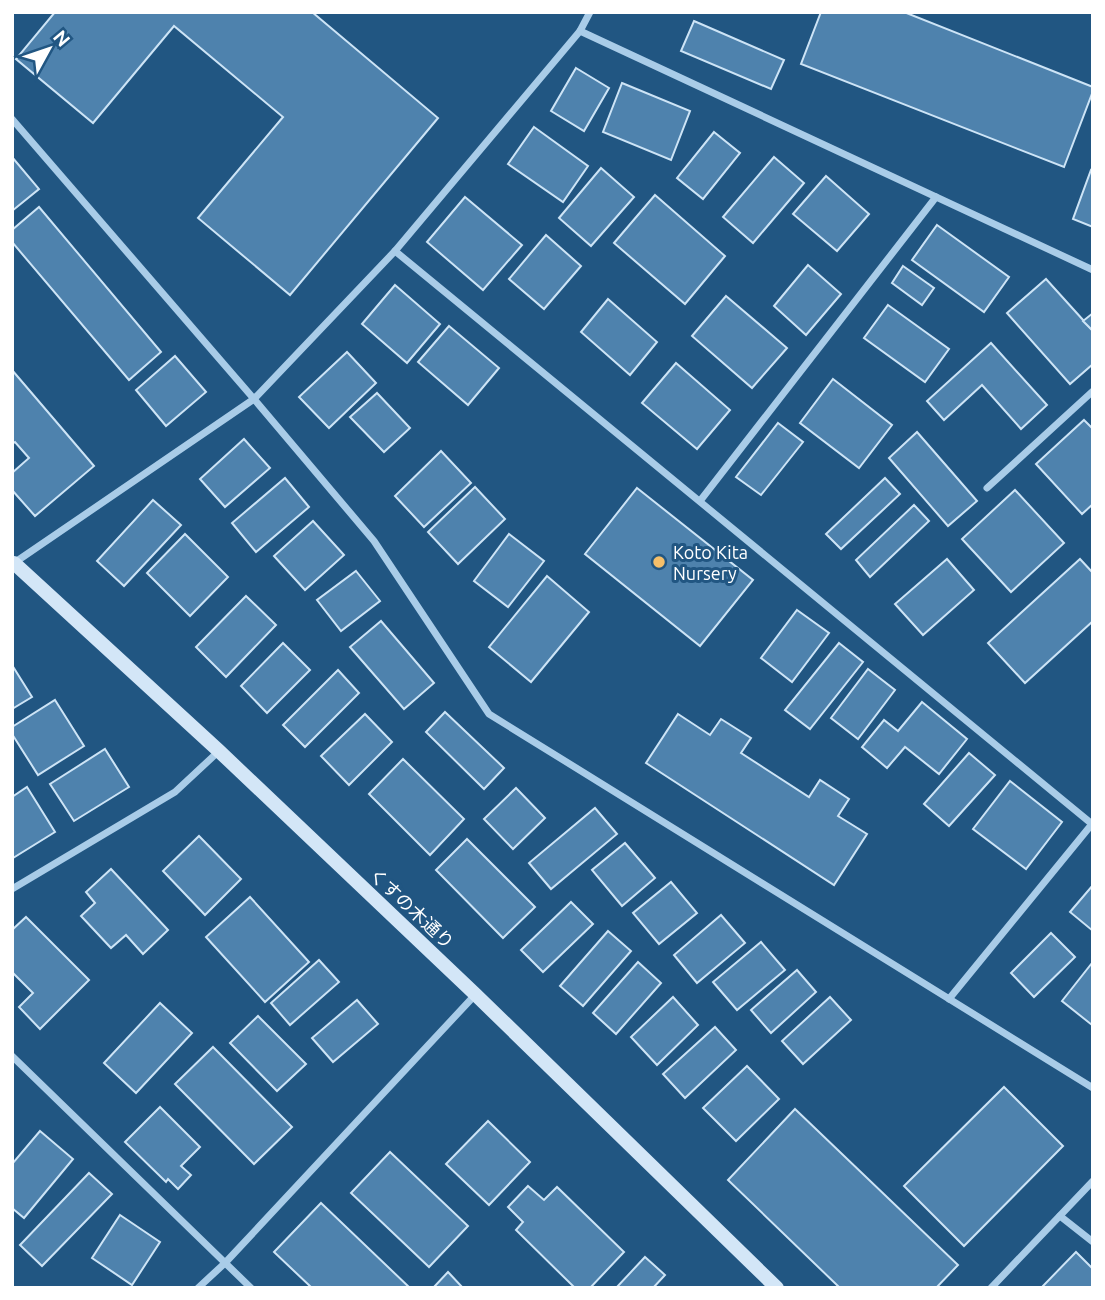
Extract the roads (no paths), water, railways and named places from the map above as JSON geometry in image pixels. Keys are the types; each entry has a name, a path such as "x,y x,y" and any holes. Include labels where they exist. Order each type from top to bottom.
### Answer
{"street":[{"path":"12,563 254,399 395,251 580,31 590,12"},
{"path":"580,31 1093,270"},
{"path":"12,119 374,541 489,714 1093,1088"},
{"path":"700,501 936,197"},
{"path":"395,251 1092,824 949,999"},
{"path":"987,488 1093,391"},
{"name":"くすの木通り","path":"12,563 219,751 475,994 777,1288"},
{"path":"12,889 175,792 219,751"},
{"path":"198,1288 225,1263 475,994"},
{"path":"12,1056 251,1288"},
{"path":"991,1288 1093,1181"},
{"path":"1060,1216 1093,1242"}],"place":[{"name":"Koto Kita Nursery","path":"659,562"}]}
